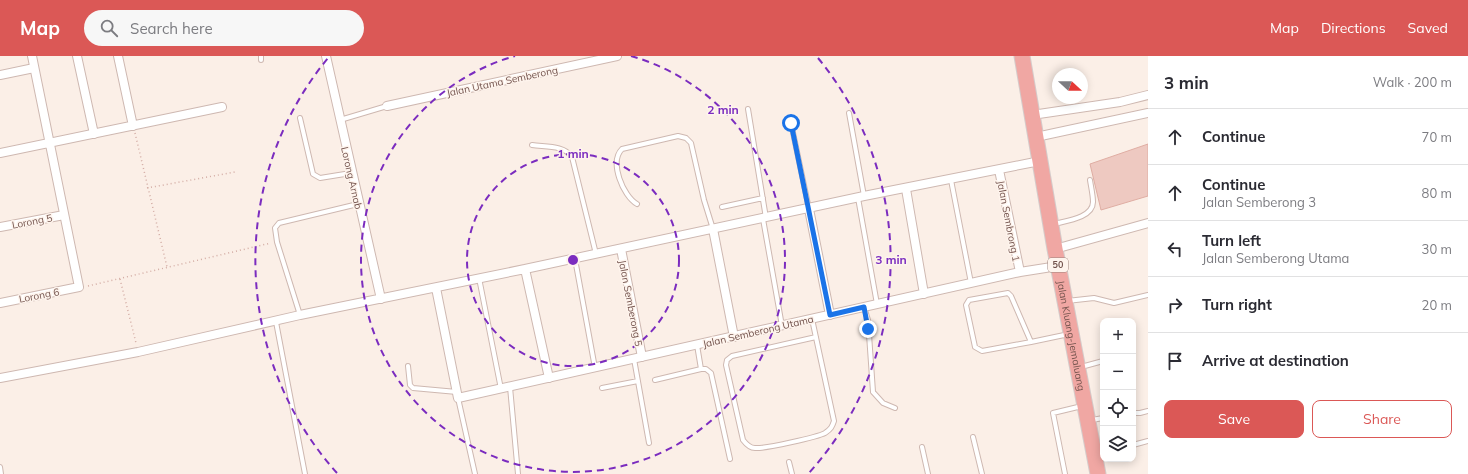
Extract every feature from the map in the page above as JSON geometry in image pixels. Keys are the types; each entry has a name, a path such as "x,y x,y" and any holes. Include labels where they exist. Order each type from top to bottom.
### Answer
{"highway":[{"name":"Jalan Kluang-Jemaluang","path":"1022,56 1058,266 1088,421 1097,454 1098,474"}],"street":[{"path":"32,56 79,287"},
{"path":"77,56 94,134"},
{"path":"118,56 133,126"},
{"name":"Lorong Arnab","path":"326,56 380,299"},
{"name":"Jalan Utama Semberong","path":"387,106 617,56"},
{"path":"0,75 34,68"},
{"path":"1032,115 1120,102 1148,95"},
{"path":"0,153 222,107"},
{"path":"1036,137 1148,113"},
{"path":"0,378 138,352 276,322 300,315 479,278 526,270 809,208 1040,161"},
{"name":"Jalan Sembrong 1","path":"999,170 1020,272"},
{"path":"906,189 924,294"},
{"path":"809,208 830,315"},
{"name":"Lorong 5","path":"0,227 64,215"},
{"path":"1055,249 1148,223"},
{"path":"713,229 734,337"},
{"name":"Jalan Semberong 5","path":"620,249 638,358"},
{"name":"Jalan Semberong Utama","path":"457,395 501,389 1020,272 1058,266"},
{"path":"526,270 549,378"},
{"name":"Lorong 6","path":"0,303 79,287"},
{"path":"436,288 457,395"}],"lane":[{"path":"339,120 387,106"},
{"path":"748,109 782,326"},
{"path":"849,112 877,304"},
{"path":"300,118 313,174 320,178 351,173"},
{"path":"791,123 809,208"},
{"path":"637,204 630,200 624,191 616,162 617,154 622,149 678,136 686,138 691,144 704,200 713,229"},
{"path":"532,145 563,148 569,152 572,157 596,254"},
{"path":"952,180 971,283"},
{"path":"1051,225 1084,215 1088,212 1093,203 1090,180"},
{"path":"722,207 763,198"},
{"path":"300,315 277,242 275,228 279,223 358,204"},
{"path":"575,259 595,368"},
{"path":"479,278 501,389"},
{"path":"1031,342 1011,296 1008,293 968,300 966,305 975,347 978,350 982,351 1031,342 1071,334"},
{"path":"1065,301 1094,298 1114,303 1148,295"},
{"path":"864,307 868,320 873,392 883,403 895,408"},
{"path":"812,319 816,337 834,421 831,429 823,434 754,449 748,446 743,440 726,365 727,360 732,356 816,337"},
{"path":"276,322 305,474"},
{"path":"697,345 701,369"},
{"path":"638,358 638,380 649,443"},
{"path":"1078,368 1100,361"},
{"path":"408,366 410,385 413,388 457,395 475,474"},
{"path":"655,380 701,369 706,369 711,373 730,459"},
{"path":"602,388 638,380"},
{"path":"510,387 518,474"},
{"path":"1065,474 1053,412 1085,406"},
{"path":"1136,413 1140,414 1148,411"},
{"path":"1088,421 1100,419"},
{"path":"973,437 982,474"},
{"path":"1136,444 1148,441"},
{"path":"922,447 928,474"},
{"path":"789,462 792,474"},
{"path":"0,467 1,474"}],"path":[{"path":"133,126 167,267"},
{"path":"147,188 235,172"},
{"path":"79,287 120,279 277,242"},
{"path":"120,279 138,352"}],"building":[{"path":"1148,144 1148,196 1101,210 1090,164"}],"route":[{"path":"791,123 830,315 864,307 868,320 868,329"}]}
